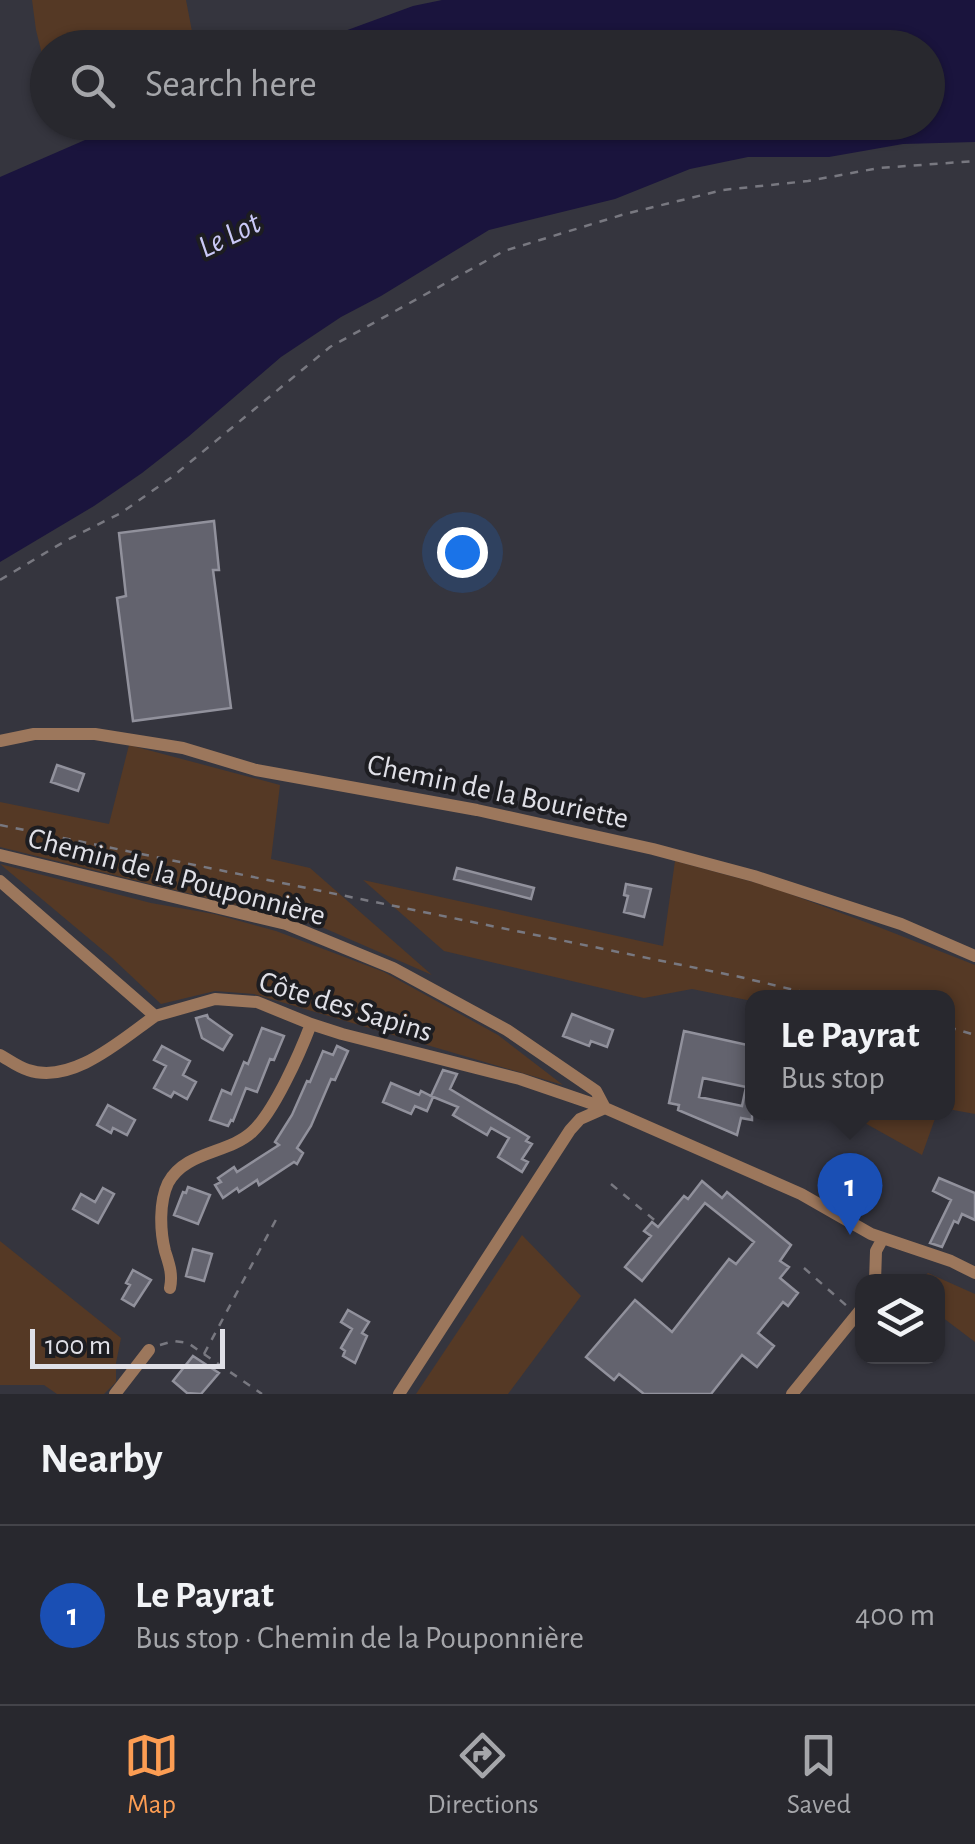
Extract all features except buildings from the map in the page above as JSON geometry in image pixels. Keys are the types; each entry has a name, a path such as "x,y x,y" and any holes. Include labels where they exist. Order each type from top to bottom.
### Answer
{"street":[{"name":"Chemin de la Bouriette","path":"0,741 34,734 95,734 183,748 256,770 477,810 754,876 901,924 975,956"},
{"name":"Chemin de la Pouponnière","path":"0,855 286,924 393,968 507,1030 596,1091 605,1108 801,1194 871,1234 975,1273"},
{"path":"0,1055 25,1070 64,1070 90,1062 154,1016 4,890"},
{"name":"Côte des Sapins","path":"154,1016 215,1000 258,1002 311,1024 520,1079 605,1108"},
{"path":"170,1288 172,1271 162,1238 162,1202 167,1185 188,1163 253,1131 278,1092 311,1024"},
{"path":"399,1394 570,1130 580,1120 605,1108"},
{"path":"875,1274 876,1252 883,1238"},
{"path":"792,1394 855,1318"},
{"path":"115,1394 150,1350"}],"path":[{"path":"0,580 121,513 330,348 504,251 625,214 723,190 879,168 975,161"},
{"path":"0,825 794,990"},
{"path":"611,1184 658,1223"},
{"path":"204,1354 279,1214"},
{"path":"804,1268 855,1308"},
{"path":"150,1350 174,1341 188,1343 262,1394"}],"shaded area":[{"path":"32,0 186,0 192,30 36,30"},
{"path":"129,745 280,785 271,859 310,868 432,975 317,925 0,847 0,802 109,824"},
{"path":"675,861 771,887 975,965 975,1114 955,1110 955,990 745,990 745,1000 692,989 644,998 444,951 363,880 663,946"},
{"path":"0,864 276,931 384,972 498,1035 563,1085 254,994 215,991 161,1004"},
{"path":"860,1120 934,1120 922,1155"},
{"path":"522,1235 581,1296 508,1394 416,1394"},
{"path":"0,1241 121,1338 116,1382 104,1394 57,1394 44,1385 0,1385"},
{"path":"945,1281 975,1294 975,1342 945,1319"}],"water":[{"name":"Le Lot","path":"442,0 975,0 975,142 903,144 829,157 748,157 690,169 615,199 489,230 281,357 142,473 0,562 0,177 85,140 945,140 945,30 347,30 413,6"}],"place":[{"name":"Le Payrat","path":"850,1235"}]}
